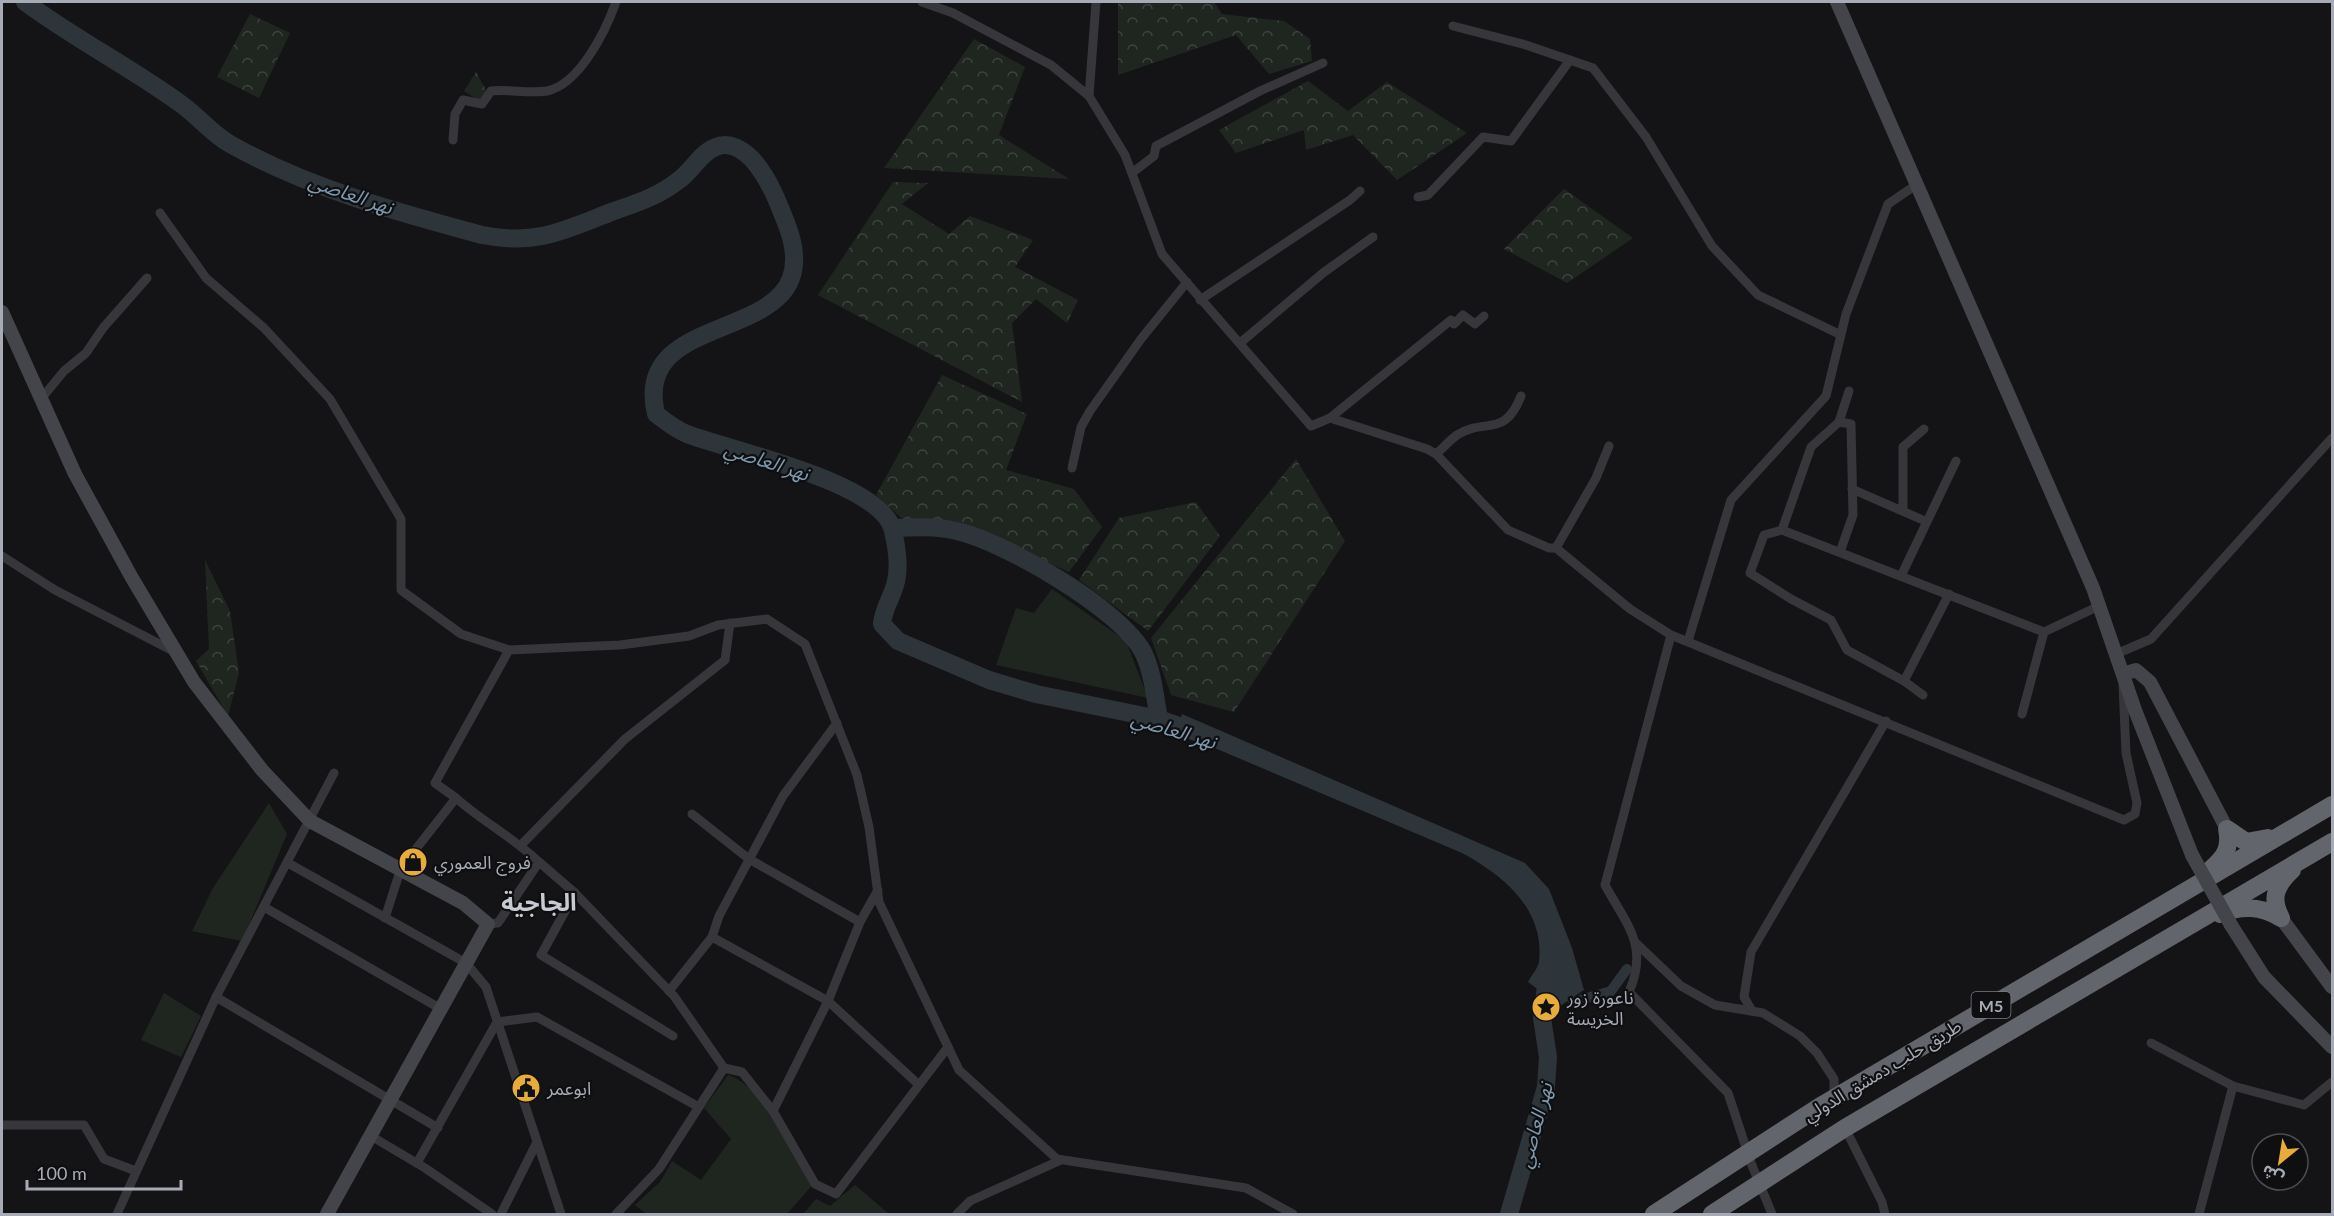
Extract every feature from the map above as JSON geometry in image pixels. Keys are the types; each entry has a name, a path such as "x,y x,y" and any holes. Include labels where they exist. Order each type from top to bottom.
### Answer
{"highway":[{"name":"طريق حلب دمشق الدولي","path":"1654,1215 1834,1098 2332,805"},
{"path":"2227,829 2246,842 2259,842 2291,828"},
{"path":"2191,886 2222,860 2230,841 2227,829"},
{"name":"طريق حلب دمشق الدولي","path":"1712,1215 1759,1182 1845,1128 2332,842"},
{"path":"2281,918 2275,906 2276,888 2307,856"},
{"path":"2187,926 2235,908 2268,910 2281,918"}],"main road":[{"path":"1837,2 2099,606 2122,674 2192,855 2231,926 2264,977 2332,1047"},
{"path":"2,312 75,474 194,682 262,770 310,821 463,903 488,924 327,1215"},
{"path":"2122,674 2136,670 2150,682 2227,829"},
{"path":"2281,918 2332,987"}],"street":[{"path":"453,140 455,114 463,100 482,104 491,91 549,90 566,81 591,54 616,2"},
{"path":"922,2 953,13 1051,65 1089,96 1132,173 1162,254 1311,426 1330,418 1450,320 1454,324 1463,315 1475,324 1484,316"},
{"path":"1089,96 1096,2"},
{"path":"1453,26 1593,68 1646,137 1712,246 1758,296 1839,334"},
{"path":"1418,197 1428,195 1484,137 1511,141 1570,60"},
{"path":"1132,173 1154,156 1156,146 1260,91 1323,63"},
{"path":"1688,641 1731,500 1826,396 1839,334 1888,204 1916,185"},
{"path":"1200,300 1350,200 1360,191"},
{"path":"160,213 206,278 264,328 330,399 401,519 401,590 461,634 509,650 620,645 689,636 730,623 767,619 805,644 857,775 869,827 879,902 959,1070 1009,1118 1061,1160 1246,1188 1293,1215"},
{"path":"1240,343 1323,273 1373,237"},
{"path":"41,399 64,371 86,352 147,278"},
{"path":"1072,468 1081,427 1090,411 1141,339 1187,282"},
{"path":"1782,530 1811,447 1839,422 1849,391"},
{"path":"1436,454 1458,434 1501,423 1513,415 1521,396"},
{"path":"1330,418 1428,449 1436,454 1508,530 1549,548 1556,548 1630,609 1671,635 2124,820 2136,814 2137,803 2126,753 2122,674"},
{"path":"1839,422 1851,424 1853,515 1840,552"},
{"path":"1904,511 1903,447 1924,429"},
{"path":"2116,654 2151,639 2332,438"},
{"path":"1556,548 1596,478 1609,446"},
{"path":"1901,576 1925,521 1956,461"},
{"path":"1852,489 1925,521"},
{"path":"1923,695 1904,681 1847,650 1831,621 1750,573 1764,535 1782,530 2044,632 2099,606"},
{"path":"2,556 56,590 177,653"},
{"path":"1904,681 1949,594"},
{"path":"521,845 625,739 725,660 730,623"},
{"path":"2022,714 2044,632"},
{"path":"1671,635 1605,885 1637,944 1681,986 1714,1005 1762,1012 1800,1036 1817,1053 1834,1079 1834,1098"},
{"path":"509,650 435,783 483,822 521,845 575,893 669,991 724,1068 742,1072 773,1111 815,1184 836,1194 948,1047"},
{"path":"1752,1011 1744,998 1751,952 1886,721"},
{"path":"669,991 712,938 719,916 783,796 837,723"},
{"path":"117,1215 216,997 334,773"},
{"path":"385,918 401,868 456,798"},
{"path":"692,814 749,859 860,922"},
{"path":"488,924 498,923 539,862"},
{"path":"288,863 466,963 486,987 561,1215"},
{"path":"773,1111 828,1001 860,922 878,890"},
{"path":"575,893 541,955 673,1036"},
{"path":"264,907 441,1009"},
{"path":"712,938 828,1001 918,1084"},
{"path":"1637,944 1636,975 1629,992 1728,1093 1772,1215"},
{"path":"216,997 438,1128"},
{"path":"497,1022 537,1017 698,1107"},
{"path":"417,1163 497,1022"},
{"path":"2151,1043 2233,1086 2304,1105 2332,1082"},
{"path":"616,1215 659,1169 724,1068"},
{"path":"2199,1215 2233,1086"},
{"path":"2,1125 84,1125 104,1160 136,1171"},
{"path":"1845,1128 1882,1202 1885,1215"},
{"path":"371,1136 417,1163 492,1215"},
{"path":"501,1215 537,1142"},
{"path":"957,1215 970,1201 1061,1160"}],"green space":[{"path":"1118,2 1214,2 1222,14 1284,21 1310,39 1312,61 1269,74 1236,35 1118,75"},
{"path":"250,14 290,33 259,98 217,77"},
{"path":"974,39 1025,67 999,135 1069,179 884,168"},
{"path":"476,72 486,90 480,101 464,91"},
{"path":"1308,81 1348,111 1387,82 1467,133 1397,180 1353,135 1306,150 1304,130 1236,153 1219,130"},
{"path":"893,182 928,183 902,204 949,234 970,216 1033,240 1015,267 1078,300 1067,323 1036,299 1012,323 1022,402 818,295"},
{"path":"1564,189 1633,238 1567,283 1504,249"},
{"path":"942,375 1027,414 1006,470 1074,489 1102,527 1069,572 955,521 908,524 876,495"},
{"path":"1296,459 1345,541 1234,712 1171,695 1151,638"},
{"path":"1196,502 1220,536 1148,631 1079,580 1119,518"},
{"path":"205,560 230,611 239,673 228,716 196,661 209,649"},
{"path":"1052,589 1126,641 1148,698 996,665 1016,608 1034,613"},
{"path":"269,803 287,834 242,941 192,931 213,888"},
{"path":"164,993 201,1016 181,1057 141,1040"},
{"path":"728,1075 754,1092 766,1106 813,1184 787,1214 646,1214 635,1205 660,1182 672,1161 701,1180 731,1139 704,1108"},
{"path":"855,1185 889,1214 803,1214 816,1199 830,1206"}],"shaded area":[{"path":"1182,714 1525,863 1549,889 1572,948 1584,990 1560,1006 1528,982 1539,962 1539,943 1535,926 1518,896 1492,872 1462,853 1177,732"}],"waterway":[{"name":"نهر العاصي","path":"25,2 162,91 223,140 260,160 290,174 353,197 482,235 519,239 565,230 656,195 684,176 711,149 726,145 740,150 758,166 773,192 788,228 794,267 782,293 758,311 698,338 671,355 656,379 656,414 687,434 802,470 834,483 862,497 883,513 893,531 898,565 897,579 882,624 898,641 989,680 1036,694 1159,719 1202,734"},
{"path":"893,528 941,528 978,538 1031,563 1087,598 1111,616 1143,652 1151,676 1159,719"},
{"path":"1573,1002 1611,991 1627,969"},
{"name":"نهر العاصي","path":"1509,1214 1546,1087 1548,1057 1542,1018 1548,970"}],"place":[{"name":"فروج العموري","path":"413,862"},
{"name":"ناعورة زور الخريسة","path":"1546,1007"},
{"name":"ابوعمر","path":"526,1088"}],"district":[{"name":"الجاجية","path":"539,901"}]}
